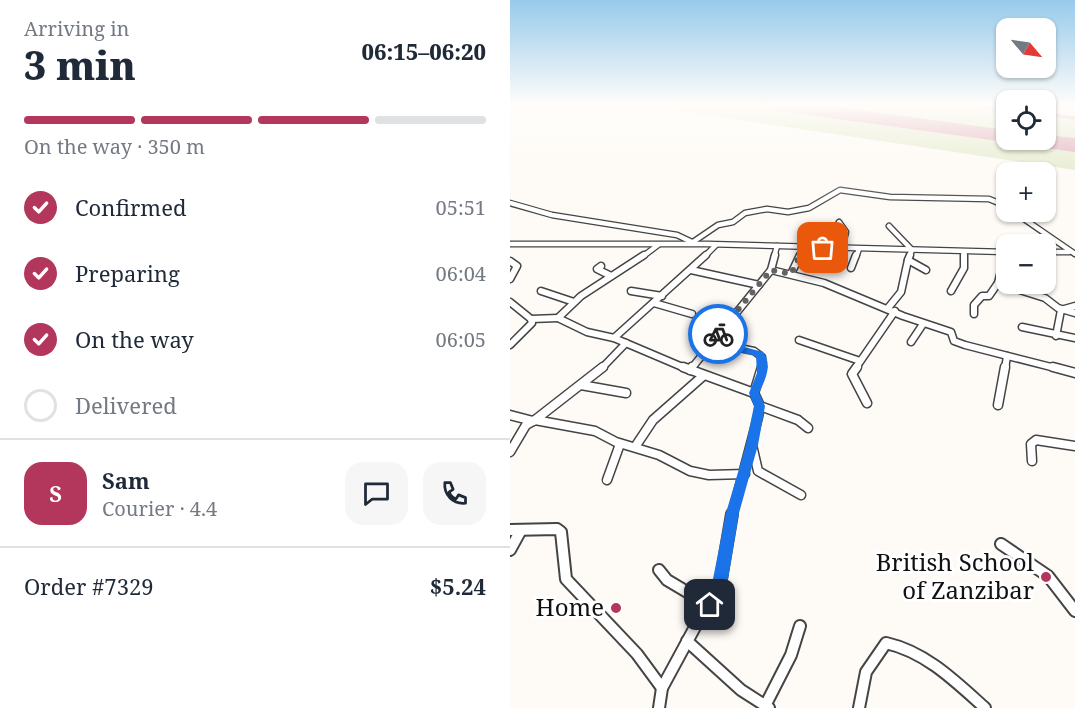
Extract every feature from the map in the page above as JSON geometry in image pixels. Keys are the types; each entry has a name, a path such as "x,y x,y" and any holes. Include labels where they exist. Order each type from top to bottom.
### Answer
{"street":[{"path":"695,243 718,225 733,222 745,213 768,209 788,212 809,208 840,189 890,197 989,200 996,202"},
{"path":"510,204 552,215 665,232 695,243"},
{"path":"839,222 846,232 842,248"},
{"path":"1029,222 1074,253"},
{"path":"889,226 912,250"},
{"path":"510,244 695,243 996,252"},
{"path":"558,318 574,302 611,276 644,257 658,245"},
{"path":"614,338 716,245"},
{"path":"690,370 771,270 777,246"},
{"path":"791,274 804,247"},
{"path":"851,268 859,249"},
{"path":"867,403 864,391 854,381 852,374 901,292 912,250"},
{"path":"951,291 964,268 964,252"},
{"path":"1056,252 1074,253"},
{"path":"908,260 926,270"},
{"path":"510,261 517,266 510,279"},
{"path":"601,266 597,269 611,276"},
{"path":"691,270 759,285"},
{"path":"771,270 824,283 923,324 951,333 957,342 1075,373"},
{"path":"974,314 977,300 982,296 989,296 996,286"},
{"path":"541,291 574,302"},
{"path":"631,291 662,296"},
{"path":"1032,294 1045,298 1061,310 1075,313"},
{"path":"510,302 513,311 531,319 558,318 587,332 614,338 704,376 754,393"},
{"path":"654,303 692,314"},
{"path":"1061,310 1075,306"},
{"path":"1056,336 1061,310"},
{"path":"510,345 528,328 531,319"},
{"path":"910,342 923,324"},
{"path":"1022,327 1056,336 1075,338"},
{"path":"799,340 860,361"},
{"path":"659,708 662,688 687,641 710,605 721,579 732,513 745,474 759,406 754,393 762,373 762,357 759,354 711,342"},
{"path":"510,452 526,425 601,369 626,343"},
{"path":"998,405 1007,356"},
{"path":"634,447 654,420 704,376"},
{"path":"581,385 626,393"},
{"path":"759,406 798,420 808,428"},
{"path":"510,415 596,431 621,444 659,454 690,471 709,475 745,474"},
{"path":"1032,461 1031,444 1036,440 1075,446"},
{"path":"607,480 621,444"},
{"path":"752,445 758,471 801,495"},
{"path":"510,550 516,530 556,529 561,532 566,579 637,654 662,688"},
{"path":"1001,544 1048,576 1075,611"},
{"path":"659,570 667,580 710,605"},
{"path":"687,641 741,690 767,707 791,656 800,626"},
{"path":"860,708 865,671 875,653 886,643 902,645 935,666 985,708"}],"green space":[{"path":"861,138 988,138 996,139 996,150 1056,150 1056,147 1075,150 1075,170 1056,167 1056,162 1021,162"},
{"path":"1056,138 1056,138 1075,138 1075,141"}],"runway":[{"path":"1056,143 1075,145"}],"way so far":[{"path":"718,334 771,270 791,274 804,247 823,248"}],"place":[{"name":"British School of Zanzibar","path":"1046,577"},
{"name":"Home","path":"616,608"}],"route":[{"path":"710,605 721,579 732,513 752,445 759,406 754,393 762,373 762,357 759,354 711,342 718,334"}]}
